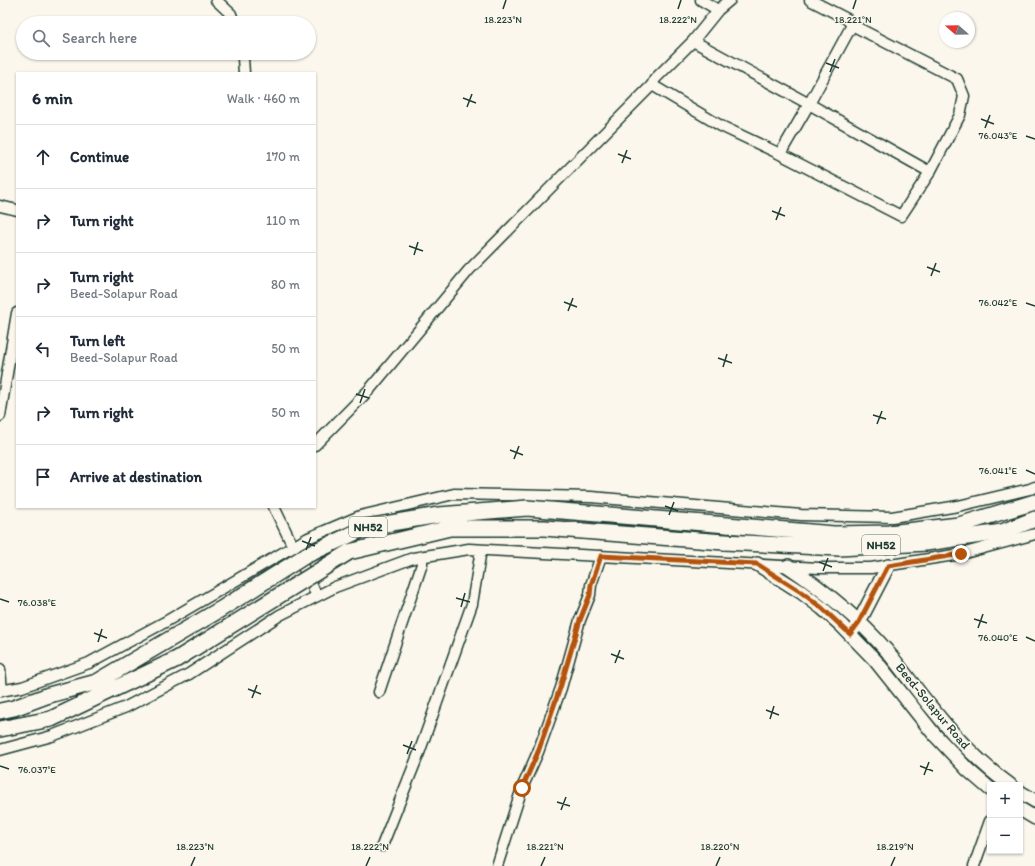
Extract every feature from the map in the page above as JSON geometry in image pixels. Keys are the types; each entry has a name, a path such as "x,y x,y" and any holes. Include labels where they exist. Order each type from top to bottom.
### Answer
{"highway":[{"name":"NH52","path":"0,711 14,708 49,695 97,682 221,609 305,556 367,527 439,515 527,508 834,534 889,533 959,525 1035,502"},
{"name":"NH52","path":"0,729 51,719 177,659 349,552 450,528 544,528 724,542 838,548 926,543 1002,532 1035,519"}],"main road":[{"name":"Beed-Solapur Road","path":"757,564 801,592 822,608 850,634 875,660 934,734 968,770 987,786"},
{"name":"Beed-Solapur Road","path":"788,566 810,580 859,622 886,650 930,707 956,736 997,776 1006,782"},
{"path":"850,634 859,622 888,566"},
{"path":"1023,794 1035,801"},
{"path":"1023,811 1035,818"}],"street":[{"path":"216,0 232,16"},
{"path":"701,0 718,10"},
{"path":"316,444 370,389 469,270 652,85 655,78 693,41 718,10 730,0"},
{"path":"652,85 721,126 780,154 901,216 930,172 960,115 964,96 957,79 852,25 847,19 810,0"},
{"path":"780,154 852,25"},
{"path":"693,41 930,172"},
{"path":"243,60 244,72"},
{"path":"0,206 16,210"},
{"path":"0,416 16,319"},
{"path":"0,669 1,691 22,687 88,663 165,622 308,538 360,516 454,494 591,497 801,515 892,517 958,506 1035,487"},
{"path":"274,508 317,596"},
{"path":"0,750 52,736 126,707 188,674 280,615 350,581 413,558 469,549 819,568 871,568 961,554 1035,534"},
{"path":"382,846 419,753 472,604 481,550"},
{"path":"379,692 422,564 422,557 424,556"},
{"path":"497,866 522,788 538,752 560,688 601,556"},
{"path":"974,866 987,829"}],"route":[{"path":"522,788 538,752 560,688 601,556 757,564 801,592 822,608 850,634 859,622 888,566 961,554"}]}
